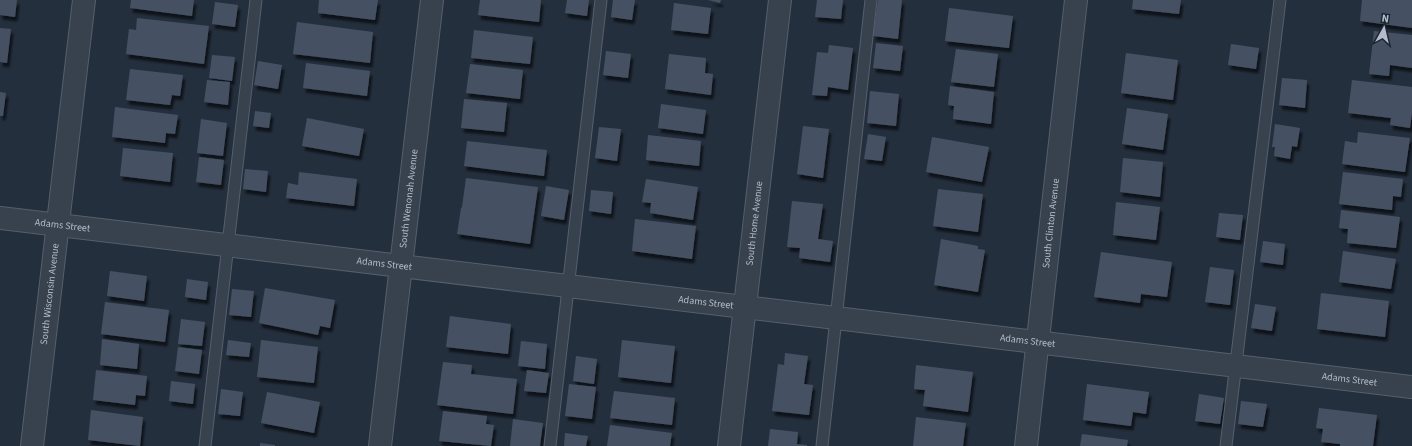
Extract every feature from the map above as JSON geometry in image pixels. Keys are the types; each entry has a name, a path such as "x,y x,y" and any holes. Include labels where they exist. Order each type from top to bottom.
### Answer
{"street":[{"name":"South Wisconsin Avenue","path":"32,446 84,0"},
{"name":"South Wenonah Avenue","path":"380,446 432,0"},
{"name":"South Home Avenue","path":"729,446 780,0"},
{"name":"South Clinton Avenue","path":"1026,446 1076,0"},
{"name":"Adams Street","path":"0,218 1412,387"}],"lane":[{"path":"205,446 256,0"},
{"path":"550,446 601,0"},
{"path":"822,446 871,0"},
{"path":"1226,446 1280,0"}],"building":[{"path":"0,0 17,0 15,17 0,15"},
{"path":"131,0 194,0 192,16 130,8"},
{"path":"319,0 378,0 375,20 318,13"},
{"path":"480,0 541,0 539,22 478,15"},
{"path":"567,0 589,0 587,16 565,13"},
{"path":"613,0 635,0 632,20 611,17"},
{"path":"708,0 721,0 720,3"},
{"path":"817,0 843,0 841,19 815,17"},
{"path":"878,0 902,0 898,39 873,36"},
{"path":"1133,0 1181,0 1179,14 1132,9"},
{"path":"1362,0 1412,0 1412,28 1360,21"},
{"path":"215,2 238,5 235,27 212,24"},
{"path":"674,3 711,8 708,34 671,30"},
{"path":"949,8 1013,16 1009,48 945,41"},
{"path":"137,18 209,26 204,64 126,54 129,29 136,30"},
{"path":"297,22 373,32 370,63 293,54"},
{"path":"0,28 11,29 7,63 0,62"},
{"path":"474,30 533,37 530,64 471,58"},
{"path":"1374,31 1412,35 1412,68 1390,65 1389,76 1369,74"},
{"path":"876,43 903,46 900,71 873,68"},
{"path":"1231,44 1259,48 1256,69 1228,65"},
{"path":"829,45 853,48 848,90 828,87 827,96 812,95 817,52 828,53"},
{"path":"956,49 998,54 994,87 951,82"},
{"path":"606,51 631,54 628,78 603,75"},
{"path":"1126,53 1178,60 1173,100 1121,93"},
{"path":"669,54 706,58 705,73 713,74 711,95 665,89"},
{"path":"212,55 235,57 232,81 209,78"},
{"path":"258,61 282,65 278,89 254,85"},
{"path":"306,63 370,71 367,96 303,88"},
{"path":"470,64 523,70 520,99 466,93"},
{"path":"130,69 183,75 180,96 172,95 170,105 126,100"},
{"path":"1282,78 1307,80 1305,108 1279,105"},
{"path":"207,80 230,82 228,105 204,102"},
{"path":"1352,80 1412,87 1412,113 1410,128 1390,125 1391,118 1348,113"},
{"path":"950,86 994,92 991,124 953,119 954,106 948,105"},
{"path":"870,91 899,94 896,126 867,123"},
{"path":"0,92 6,93 3,116 0,116"},
{"path":"464,99 507,103 504,132 461,128"},
{"path":"661,104 706,110 703,134 658,128"},
{"path":"115,107 178,115 175,134 166,133 165,143 112,137"},
{"path":"1127,108 1168,114 1163,150 1122,144"},
{"path":"255,111 271,113 269,128 253,126"},
{"path":"307,118 364,129 359,156 302,146"},
{"path":"201,119 227,123 223,156 197,153"},
{"path":"1275,124 1300,128 1297,147 1292,146 1290,159 1274,156 1275,147 1272,147"},
{"path":"803,126 829,129 823,178 797,174"},
{"path":"599,127 621,129 617,161 595,158"},
{"path":"1358,132 1410,138 1405,172 1342,164 1345,141 1357,143"},
{"path":"868,134 886,137 882,161 864,159"},
{"path":"648,135 701,141 699,166 646,160"},
{"path":"932,137 989,147 982,182 926,172"},
{"path":"467,141 547,150 544,176 464,166"},
{"path":"123,148 173,153 170,182 120,176"},
{"path":"199,157 224,160 221,185 196,182"},
{"path":"1123,158 1163,162 1160,197 1120,192"},
{"path":"245,169 268,171 266,192 243,189"},
{"path":"299,172 357,179 354,206 286,198 288,183 298,185"},
{"path":"1343,172 1403,179 1401,197 1393,196 1392,210 1339,204"},
{"path":"466,178 538,187 530,244 457,234"},
{"path":"646,179 698,187 693,220 650,213 651,203 642,202"},
{"path":"546,186 569,190 564,220 541,216"},
{"path":"938,189 983,194 978,232 933,226"},
{"path":"591,190 613,192 611,214 589,211"},
{"path":"792,201 823,204 818,239 833,241 830,262 799,258 800,248 787,247"},
{"path":"1116,202 1160,207 1156,240 1113,235"},
{"path":"1341,210 1400,217 1396,248 1347,243 1348,229 1339,228"},
{"path":"1219,213 1243,215 1240,240 1216,237"},
{"path":"635,219 696,226 692,259 632,251"},
{"path":"941,239 978,246 978,249 985,250 978,292 934,285"},
{"path":"1263,241 1285,244 1283,265 1260,262"},
{"path":"1343,251 1396,259 1391,289 1339,282"},
{"path":"1101,252 1172,262 1167,297 1141,294 1140,303 1094,297"},
{"path":"1210,267 1234,270 1230,305 1205,302"},
{"path":"110,271 147,276 144,301 107,296"},
{"path":"187,279 208,282 206,300 185,297"},
{"path":"265,288 335,300 330,328 320,326 318,335 259,323"},
{"path":"232,289 254,291 251,317 229,315"},
{"path":"1321,293 1389,301 1385,337 1317,329"},
{"path":"105,302 169,310 165,342 101,334"},
{"path":"1255,304 1276,307 1272,331 1251,328"},
{"path":"450,316 511,324 508,354 446,347"},
{"path":"181,319 205,322 202,346 178,344"},
{"path":"102,339 139,344 137,369 100,365"},
{"path":"228,340 251,343 249,357 226,355"},
{"path":"261,340 318,347 314,383 257,377"},
{"path":"622,340 675,346 671,383 618,377"},
{"path":"521,341 547,344 545,369 518,366"},
{"path":"178,347 202,350 199,374 175,371"},
{"path":"785,353 808,356 804,384 813,385 809,415 772,411 778,364 784,365"},
{"path":"576,356 597,359 594,384 573,381"},
{"path":"443,362 472,365 471,374 517,379 513,414 437,405"},
{"path":"916,365 973,372 968,412 923,406 925,390 914,389"},
{"path":"96,370 147,376 145,396 136,395 135,405 93,400"},
{"path":"527,370 549,373 546,393 524,391"},
{"path":"171,381 195,384 193,404 169,401"},
{"path":"569,384 596,387 592,419 565,416"},
{"path":"1087,384 1149,392 1146,414 1133,412 1131,426 1083,420"},
{"path":"221,389 243,392 240,416 218,414"},
{"path":"614,391 675,398 672,425 610,418"},
{"path":"267,392 320,402 314,433 261,423"},
{"path":"1199,394 1224,398 1220,424 1195,421"},
{"path":"1241,401 1267,404 1263,427 1238,424"},
{"path":"1319,408 1377,415 1373,446 1340,446 1340,444 1321,442 1323,429 1316,428"},
{"path":"91,410 143,417 140,446 88,440"},
{"path":"443,411 487,416 486,424 494,425 491,446 439,441"},
{"path":"916,417 966,423 963,446 913,446"},
{"path":"513,419 543,423 540,446 510,446"},
{"path":"610,425 672,433 670,446 607,446"},
{"path":"770,429 798,432 797,444 807,446 768,446"},
{"path":"565,433 588,436 586,446 564,446"},
{"path":"1082,434 1128,440 1127,446 1080,446"},
{"path":"260,443 275,445 275,446 260,446"}]}
